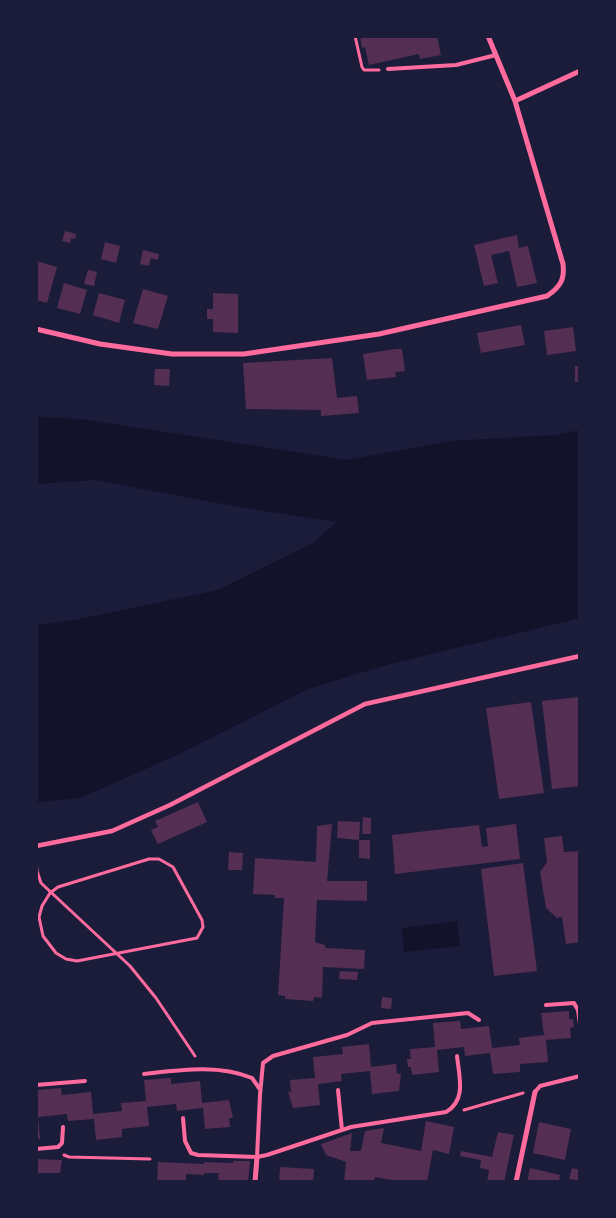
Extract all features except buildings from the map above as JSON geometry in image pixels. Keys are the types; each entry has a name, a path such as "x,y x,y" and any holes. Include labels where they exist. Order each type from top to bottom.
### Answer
{"street":[{"path":"36,329 100,344 172,354 244,354 379,334 539,299 556,290 560,285 564,272 515,101 488,36"},
{"path":"515,101 580,71"},
{"path":"36,846 112,831 170,805 365,704 580,656"},
{"path":"516,1182 535,1092"},
{"path":"255,1182 257,1158"}],"lane":[{"path":"388,69 456,65 496,55"},
{"path":"546,1005 574,1003 578,1010 580,1024"},
{"path":"257,1158 263,1063 273,1056 347,1035 372,1023 468,1013 479,1020"},
{"path":"183,1118 185,1141 191,1153 257,1158 342,1130 440,1113 451,1109 456,1104 460,1092 457,1056"},
{"path":"144,1074 192,1069 217,1070 252,1078 257,1082 260,1095"},
{"path":"535,1092 540,1086 580,1076"},
{"path":"36,1085 85,1081"},
{"path":"338,1090 342,1130"},
{"path":"36,1149 58,1147 62,1143 63,1128"}],"path":[{"path":"355,36 364,70 388,69"},
{"path":"36,859 38,877 50,893 118,954 156,998 195,1056"},
{"path":"149,859 159,859 168,862 173,867 200,913 202,920 201,934 190,941 77,962 56,954 43,936 40,926 42,906 50,893 70,882 149,859"},
{"path":"451,1109 464,1110 526,1091 535,1092"},
{"path":"58,1147 63,1154 69,1157 150,1159"}],"shaded area":[{"path":"36,417 81,419 347,460 452,441 557,435 580,430 580,618 390,664 308,689 175,756 80,798 36,802 36,625 75,620 218,590 313,543 336,522 239,507 95,480 36,484"},
{"path":"457,921 460,946 404,952 402,928"}]}
